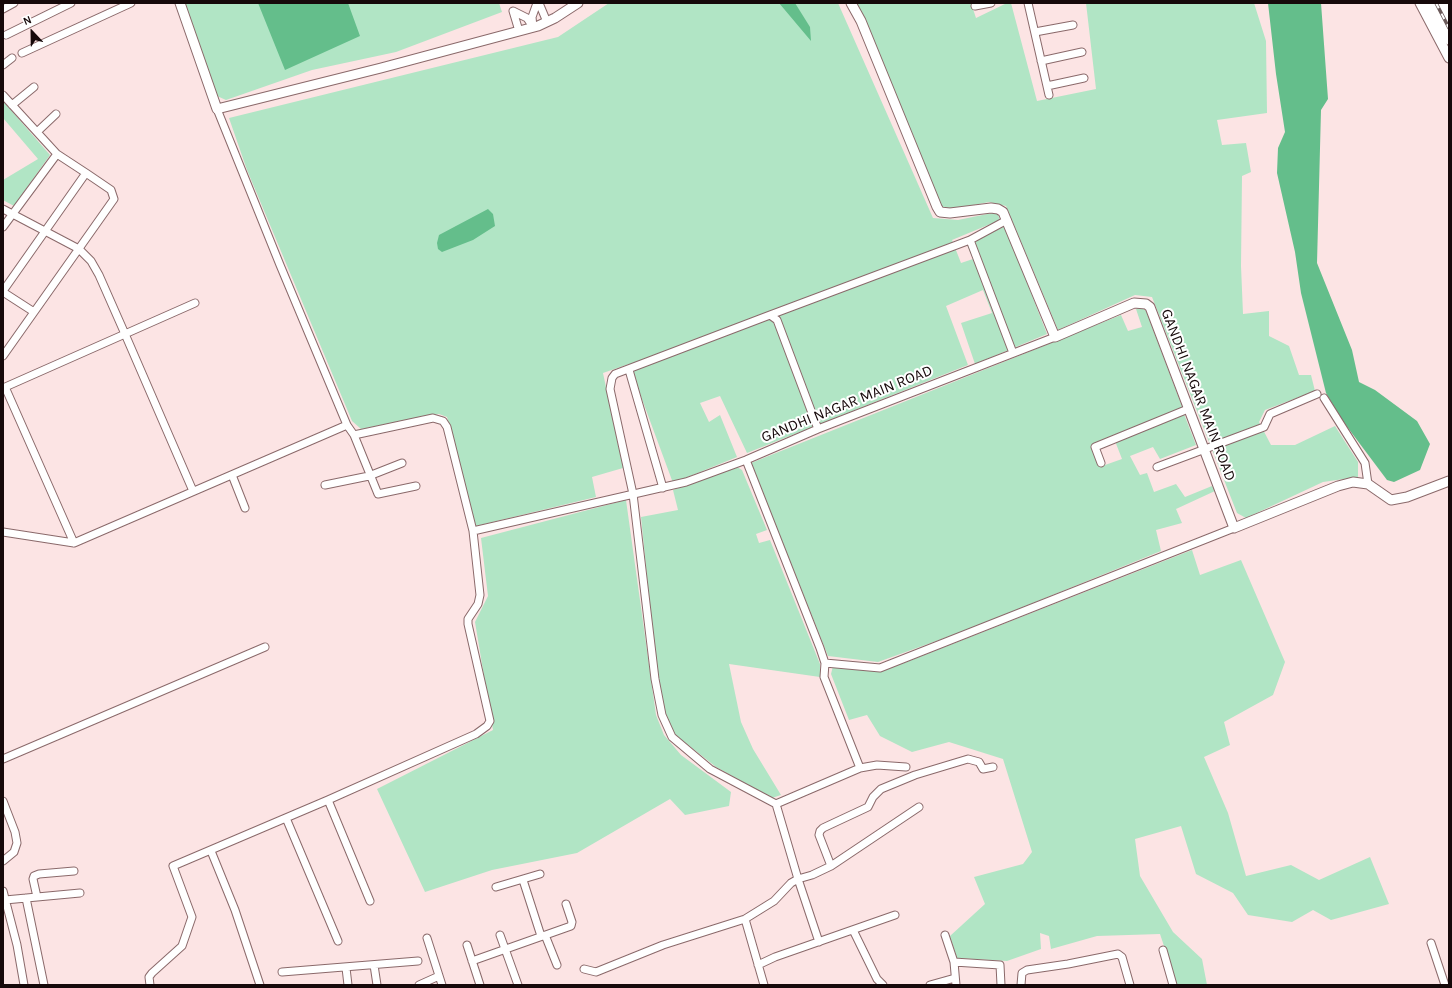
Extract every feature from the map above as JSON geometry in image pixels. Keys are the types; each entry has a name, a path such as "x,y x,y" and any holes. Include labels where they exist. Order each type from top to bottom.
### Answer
{"main road":[{"path":"1430,3 1449,39"},
{"path":"1442,3 1449,17"}],"street":[{"path":"3,8 14,3"},
{"path":"6,35 71,3"},
{"path":"22,53 131,3"},
{"path":"180,3 217,109 347,425 354,435 369,476 378,494 416,486"},
{"path":"510,3 519,31"},
{"path":"533,27 532,17 538,3"},
{"path":"538,3 547,22"},
{"path":"217,109 381,68 533,27 547,22 578,3"},
{"path":"851,3 861,21 940,212 950,213 998,208 1003,212 1054,337"},
{"path":"975,6 991,3"},
{"path":"1028,3 1049,95"},
{"path":"1420,3 1449,58"},
{"path":"513,11 527,18 533,27"},
{"path":"1035,32 1073,25"},
{"path":"1041,61 1082,52"},
{"path":"3,65 12,58"},
{"path":"1047,86 1084,78"},
{"path":"12,105 34,87"},
{"path":"3,95 57,154 111,190 114,199 3,356"},
{"path":"37,132 56,114"},
{"path":"3,227 57,154"},
{"path":"34,312 3,292 44,231 86,173"},
{"path":"3,209 79,248 92,262 126,334 193,491"},
{"path":"819,942 798,879 776,804 710,769 672,737 662,715 655,679 633,494 610,389 612,378 615,374 629,370 970,240 1007,220"},
{"path":"970,240 1013,353"},
{"path":"74,543 4,387 195,303"},
{"name":"GANDHI NAGAR MAIN ROAD","path":"473,531 686,482 746,460 818,429 1054,337 1134,303 1146,304 1150,307 1234,528"},
{"path":"770,315 777,320 818,429"},
{"path":"629,370 662,488"},
{"path":"1157,467 1264,427 1270,414 1317,394"},
{"path":"1324,398 1365,463 1368,484"},
{"path":"1101,463 1095,447 1188,409"},
{"path":"150,985 149,977 152,973 182,946 192,917 173,866 211,851 476,734 488,726 490,721 468,624 468,619 478,604 480,595 473,531 447,427 443,421 433,418 354,435"},
{"path":"3,532 74,543 347,425"},
{"path":"746,460 825,663 824,677 860,768"},
{"path":"325,485 369,476 402,463"},
{"path":"232,475 245,508"},
{"path":"825,663 880,668 1338,486 1353,482 1368,484 1391,500 1407,497 1449,481"},
{"path":"3,759 265,647"},
{"path":"831,866 819,835 820,831 823,828 868,808 873,797 881,789 915,775 968,759 979,762 984,769 994,767"},
{"path":"776,804 860,768 877,765 906,767"},
{"path":"328,800 370,901"},
{"path":"3,801 15,832 17,843 14,852 3,861"},
{"path":"584,969 596,972 663,945 745,919 774,901 791,883 831,866 919,807"},
{"path":"286,818 338,941"},
{"path":"211,851 235,910 260,985"},
{"path":"37,897 33,879 34,876 39,874 74,871"},
{"path":"496,887 540,874"},
{"path":"523,880 543,935 557,965"},
{"path":"3,891 17,945 24,985"},
{"path":"6,900 80,893"},
{"path":"26,898 44,985"},
{"path":"472,961 570,926 572,922 566,904"},
{"path":"758,965 775,957 895,916"},
{"path":"745,919 764,985"},
{"path":"854,930 877,979 883,985"},
{"path":"500,934 518,985"},
{"path":"930,985 956,981 954,962 946,935"},
{"path":"427,938 442,985"},
{"path":"1431,943 1445,985"},
{"path":"467,945 480,985"},
{"path":"1163,950 1174,985"},
{"path":"1021,985 1022,973 1027,970 1118,954 1122,957 1130,985"},
{"path":"282,972 418,961"},
{"path":"954,962 1000,965 1001,985"},
{"path":"374,965 376,985"},
{"path":"346,968 348,985"},
{"path":"419,985 439,976"}],"shaded area":[{"path":"183,3 499,3 502,12 396,52 312,70 226,100 217,96"},
{"path":"258,3 348,3 360,36 285,70"},
{"path":"609,3 838,3 933,218 958,220 997,212 1000,220 952,240 961,263 973,259 967,245 1005,226 1047,334 975,364 961,323 992,313 983,290 946,306 968,365 747,453 720,396 700,403 709,422 720,415 737,457 673,483 629,364 603,373 623,468 592,477 596,497 476,526 447,417 439,414 361,429 352,421 247,170 229,118 558,37"},
{"path":"779,3 795,3 810,27 811,41"},
{"path":"856,3 971,3 976,18 1007,3 1011,3 1037,101 1096,89 1086,3 1254,3 1266,41 1267,113 1217,120 1222,145 1246,143 1251,172 1242,176 1241,266 1243,314 1269,311 1269,336 1289,346 1299,375 1311,375 1315,391 1265,410 1259,422 1271,445 1295,445 1335,426 1358,462 1358,477 1323,482 1246,518 1237,513 1152,297 1135,295 1058,330 1006,206 989,202 948,210 941,208 921,161 914,137"},
{"path":"1268,3 1321,3 1328,99 1321,110 1317,263 1352,350 1359,382 1375,390 1417,421 1430,444 1420,470 1394,482 1387,480 1342,420 1326,393 1301,293 1295,252 1277,173 1278,148 1285,132 1276,74"},
{"path":"3,101 50,155 14,206 3,200 3,180 38,159 3,118"},
{"path":"488,209 493,214 495,226 473,240 442,252 438,249 437,243 439,235"},
{"path":"1141,307 1146,311 1183,409 1097,444 1105,465 1122,459 1115,441 1184,414 1196,445 1160,459 1153,447 1130,456 1140,475 1147,473 1154,492 1176,484 1185,497 1212,486 1215,491 1176,509 1182,523 1156,530 1161,551 964,631 878,662 828,656 751,463 1121,315 1128,331 1142,327 1136,309"},
{"path":"737,467 742,470 767,530 756,534 759,543 770,540 820,664 820,677 729,664 741,722 753,749 781,795 772,798 716,767 673,733 665,713 657,678 641,517 678,510 673,490"},
{"path":"626,500 656,715 664,735 681,755 731,792 729,806 685,815 670,799 577,853 492,870 425,892 377,789 493,730 475,622 488,596 481,538"},
{"path":"1192,550 1200,575 1241,560 1285,662 1273,695 1224,722 1230,745 1204,757 1228,813 1246,876 1291,865 1319,880 1370,857 1389,904 1331,920 1313,910 1292,922 1248,915 1233,893 1196,874 1181,826 1135,839 1140,876 1173,932 1202,959 1207,985 1177,985 1160,934 1097,936 1051,949 1049,936 1040,933 1041,949 1007,961 957,958 950,936 985,904 974,877 1023,864 1032,852 1003,759 949,742 912,752 880,736 867,715 849,720 831,674 833,666 886,670"}],"railway":[{"path":"1436,3 1449,28"}]}
